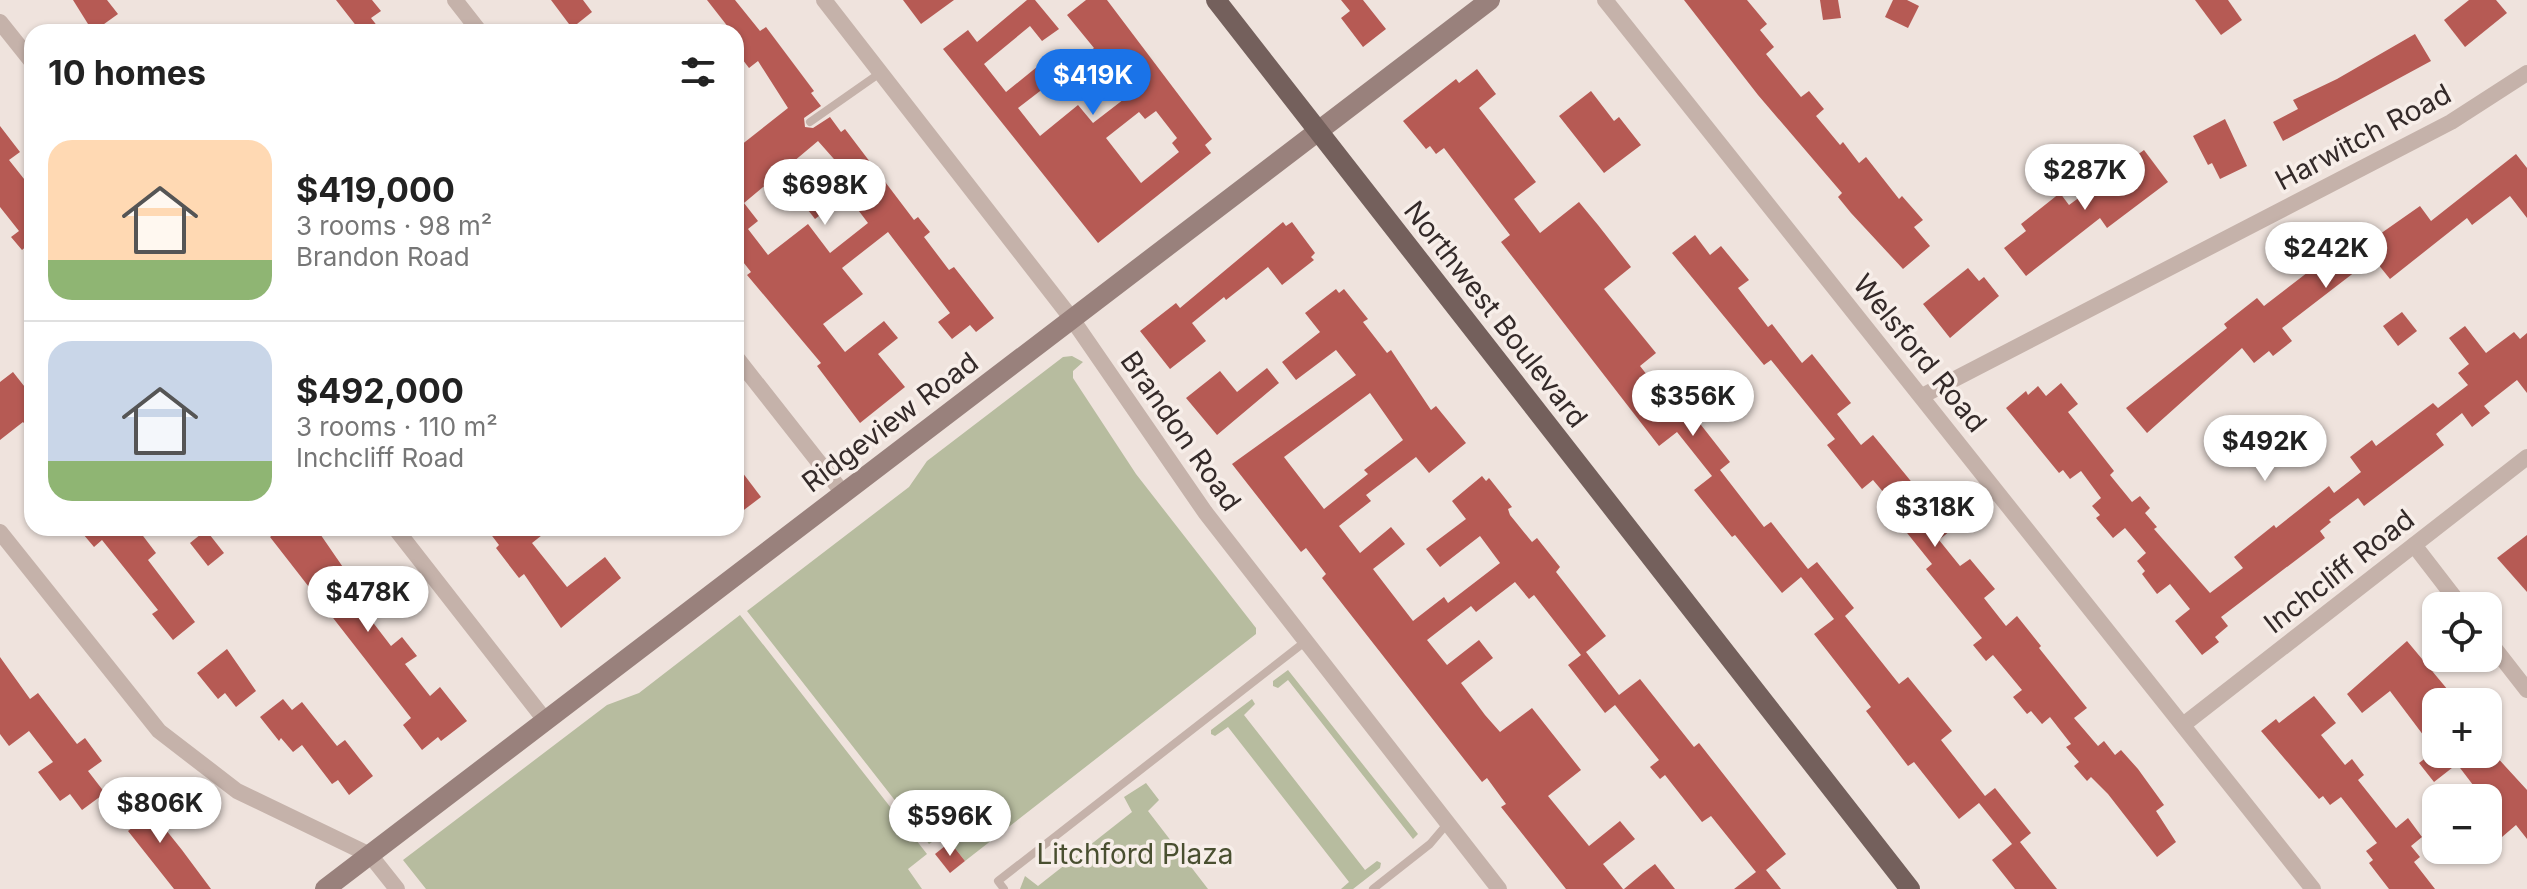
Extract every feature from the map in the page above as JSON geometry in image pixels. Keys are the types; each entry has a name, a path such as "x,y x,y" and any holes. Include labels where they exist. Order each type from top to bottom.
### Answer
{"main road":[{"name":"Northwest Boulevard","path":"1216,0 1910,889"}],"street":[{"path":"455,0 474,24"},
{"name":"Brandon Road","path":"824,0 1072,319 1205,512 1499,889"},
{"name":"Ridgeview Road","path":"325,889 1490,0"},
{"name":"Welsford Road","path":"1605,0 2313,889"},
{"path":"0,22 24,52"},
{"name":"Harwitch Road","path":"1922,396 2451,122 2527,73"},
{"path":"744,367 843,493"},
{"name":"Inchcliff Road","path":"2183,725 2527,457"},
{"path":"0,532 159,731 237,791 370,855 397,889"},
{"path":"401,536 545,720"},
{"path":"2414,545 2450,592"},
{"path":"2502,658 2527,690"}],"lane":[{"path":"810,122 880,73"},
{"path":"1004,889 998,881 1306,641"},
{"path":"1373,889 1430,844 1448,823"}],"green space":[{"path":"1072,356 1083,362 1073,371 1073,378 1136,474 1256,628 1256,634 965,861 944,834 929,844 747,611 909,487 927,461 1063,357"},
{"path":"740,615 927,854 908,869 922,889 426,889 403,860 607,705 639,693"},
{"path":"1288,670 1418,834 1413,839 1288,680 1278,688 1273,686 1273,681"},
{"path":"1252,699 1255,704 1244,715 1365,870 1377,861 1381,863 1380,868 1353,889 1341,889 1349,882 1228,727 1215,736 1211,734 1211,730"},
{"name":"Litchford Plaza","path":"1146,783 1159,800 1148,811 1208,889 1020,889 1025,876 1038,886 1132,812 1124,797"}],"building":[{"path":"73,0 107,0 118,14 104,24 88,24"},
{"path":"336,0 372,0 381,11 371,18 376,24 355,24"},
{"path":"551,0 583,0 592,12 577,24 569,24"},
{"path":"707,0 735,0 760,31 766,27 814,91 811,93 821,106 804,118 805,127 813,128 830,117 841,132 845,129 914,220 918,217 930,232 924,237 949,270 954,267 994,318 976,332 970,325 952,339 938,322 950,313 888,232 842,268 863,294 823,324 845,352 884,321 898,338 878,354 905,387 860,423 817,366 821,363 747,275 751,272 744,263 744,203 744,143 788,108 758,61 749,68 744,61 744,24 726,24","holes":["818,141 864,193 852,202 868,223 830,253 808,224 768,255 748,229 758,221 744,203"]},
{"path":"903,0 954,0 921,24"},
{"path":"1027,0 1035,0 1059,29 1042,41 1030,26 984,64 1006,92 1043,62 1057,78 1018,108 1040,136 1078,105 1093,123 1128,96 1104,64 1076,86 1064,70 1094,48 1067,15 1086,0 1107,0 1212,139 1205,145 1211,153 1098,243 943,49 968,30 977,42","holes":["1156,111 1177,138 1172,143 1179,152 1141,183 1106,138 1139,112 1145,119"]},
{"path":"1341,0 1363,0 1386,29 1363,47 1341,18 1350,11"},
{"path":"1684,0 1747,0 1767,24 1760,30 1774,47 1766,54 1801,97 1809,91 1824,109 1816,116 1840,145 1843,142 1859,163 1866,157 1899,199 1902,196 1923,220 1914,227 1930,246 1903,269 1851,213 1838,197 1842,193 1758,95"},
{"path":"1820,0 1838,0 1841,18 1823,20"},
{"path":"1893,0 1907,0 1919,6 1908,28 1885,17"},
{"path":"2195,0 2228,0 2242,20 2221,35"},
{"path":"2469,0 2496,0 2507,13 2465,47 2444,20"},
{"path":"2415,34 2431,61 2283,141 2273,122 2298,109 2293,100 2337,79"},
{"path":"1477,69 1496,94 1479,108 1536,182 1514,199 1540,233 1579,202 1598,225 1631,267 1604,289 1656,353 1640,366 1685,423 1694,416 1730,462 1720,470 1764,527 1771,522 1808,569 1817,562 1854,608 1845,616 1899,684 1908,677 1952,731 1941,740 1985,796 1995,788 2031,833 2020,842 2057,889 2015,889 1992,860 2012,844 1979,803 1959,819 1914,762 1908,766 1866,711 1871,707 1814,634 1834,619 1801,577 1782,593 1735,535 1732,537 1694,490 1712,476 1677,432 1659,446 1501,242 1510,235 1444,148 1436,154 1430,146 1426,149 1403,121 1456,79 1459,83"},
{"path":"1591,91 1614,121 1619,117 1641,145 1604,173 1559,116"},
{"path":"2225,119 2247,166 2220,179 2212,163 2208,165 2193,136"},
{"path":"0,126 20,152 9,160 24,179 22,250 11,237 19,231 0,207"},
{"path":"2144,150 2168,182 2107,228 2100,218 2026,276 2004,248 2026,231 2021,224 2060,193 2069,205"},
{"path":"2516,154 2527,168 2527,218 2510,196 2472,225 2467,218 2390,279 2373,258 2282,328 2292,341 2273,356 2269,351 2254,363 2242,348 2147,433 2126,408 2227,328 2224,324 2257,298 2264,306 2325,259 2330,266 2348,253 2350,255 2420,206 2431,221"},
{"path":"819,187 833,205 815,219 801,201"},
{"path":"1283,222 1286,226 1292,222 1315,253 1311,257 1314,260 1282,285 1268,267 1226,300 1224,297 1192,323 1206,341 1170,369 1140,331 1176,303 1180,308"},
{"path":"1695,235 1710,255 1721,246 1749,280 1738,288 1768,327 1772,324 1802,363 1812,354 1851,403 1837,414 1861,445 1873,435 1951,530 1939,540 1960,566 1970,559 1995,589 1984,598 2006,626 2017,616 2087,708 2074,718 2098,746 2104,741 2115,755 2121,750 2138,769 2164,805 2156,811 2176,842 2157,857 2108,794 2091,777 2087,781 2074,766 2079,762 2066,747 2071,744 2050,717 2042,724 2031,711 2027,714 2013,697 2022,690 1993,655 1986,661 1973,645 1982,638 1926,569 1932,564 1895,518 1901,513 1873,480 1862,489 1827,445 1835,439 1771,360 1764,365 1672,253"},
{"path":"1968,268 1979,281 1984,277 1999,296 1950,338 1923,304"},
{"path":"1336,289 1339,293 1344,289 1368,319 1363,322 1387,353 1391,350 1431,410 1436,406 1466,443 1429,473 1416,457 1366,495 1371,501 1339,526 1360,553 1391,527 1405,544 1373,569 1413,621 1444,597 1448,603 1500,563 1480,536 1440,567 1426,549 1466,519 1452,501 1482,476 1486,481 1489,478 1512,507 1508,509 1510,515 1532,542 1537,538 1560,567 1556,572 1606,636 1586,652 1619,695 1640,679 1694,747 1699,743 1786,854 1766,870 1781,889 1734,889 1756,872 1711,816 1702,822 1665,775 1660,779 1650,767 1659,760 1615,705 1605,713 1568,665 1581,655 1534,595 1529,599 1515,582 1476,612 1471,606 1427,640 1447,665 1479,640 1493,658 1461,683 1500,732 1532,708 1581,770 1548,796 1589,846 1620,821 1635,839 1603,864 1623,889 1566,889 1501,807 1506,804 1487,778 1482,782 1322,578 1326,574 1306,548 1301,552 1232,464 1356,375 1336,350 1296,380 1282,362 1320,332 1305,313","holes":["1370,393 1403,440 1364,470 1368,474 1324,509 1284,457"]},
{"path":"2402,312 2417,331 2398,346 2383,326"},
{"path":"2465,326 2486,353 2514,332 2520,339 2527,333 2527,393 2517,380 2484,406 2490,413 2472,427 2462,413 2436,434 2444,445 2364,506 2358,498 2329,520 2331,522 2320,531 2325,538 2221,617 2228,626 2215,637 2219,642 2202,655 2175,621 2190,609 2170,584 2157,594 2142,574 2145,571 2137,561 2146,553 2125,528 2113,538 2096,518 2100,515 2092,506 2101,498 2081,471 2070,479 2063,470 2059,473 2006,408 2026,391 2028,395 2038,386 2046,396 2061,383 2078,404 2068,412 2114,471 2110,475 2132,502 2140,496 2150,508 2145,513 2157,527 2154,529 2210,593 2243,568 2234,557 2329,486 2334,493 2361,472 2350,457 2372,440 2376,446 2433,403 2438,408 2468,385 2458,373 2469,364 2449,338"},
{"path":"1267,368 1279,383 1217,435 1186,398 1220,371 1237,392"},
{"path":"13,372 24,386 24,423 0,440 0,382"},
{"path":"744,475 761,497 744,510"},
{"path":"2527,535 2527,592 2497,558"},
{"path":"85,536 143,536 156,553 148,560 195,622 173,640 152,614 158,610 102,540 94,547"},
{"path":"199,536 211,536 224,553 208,566 190,543"},
{"path":"322,536 358,589 362,586 379,608 368,616 391,646 402,637 417,656 405,664 430,696 440,687 467,721 441,741 438,737 422,750 403,725 411,718 270,537"},
{"path":"492,536 541,536 532,543 567,587 605,557 621,578 561,628 524,574 519,578 496,548 499,545"},
{"path":"2407,641 2422,659 2422,672 2433,672 2446,688 2422,688 2422,733 2390,691 2362,713 2347,694"},
{"path":"227,649 256,691 236,707 225,693 218,699 197,673"},
{"path":"0,657 30,699 38,693 77,744 85,738 102,761 88,771 105,793 82,810 70,794 60,801 38,772 53,762 29,731 9,746 0,734"},
{"path":"2314,696 2336,723 2321,735 2345,765 2352,759 2364,775 2358,780 2396,828 2408,818 2422,837 2411,846 2420,857 2414,862 2435,889 2389,889 2369,863 2373,860 2366,851 2377,843 2341,797 2330,805 2323,796 2319,799 2261,731 2276,719 2279,723"},
{"path":"283,699 292,710 302,702 337,746 345,740 373,776 349,795 338,780 332,784 302,745 293,752 281,738 279,741 260,717"},
{"path":"2502,763 2527,790 2527,839 2516,825 2502,837 2502,784 2472,784 2460,768 2502,768"},
{"path":"2423,768 2452,768 2434,782"},
{"path":"134,790 211,889 174,889 128,831 133,827 115,805"},
{"path":"950,842 965,861 950,873 935,854"},
{"path":"1655,864 1675,889 1624,889 1643,873"}]}
